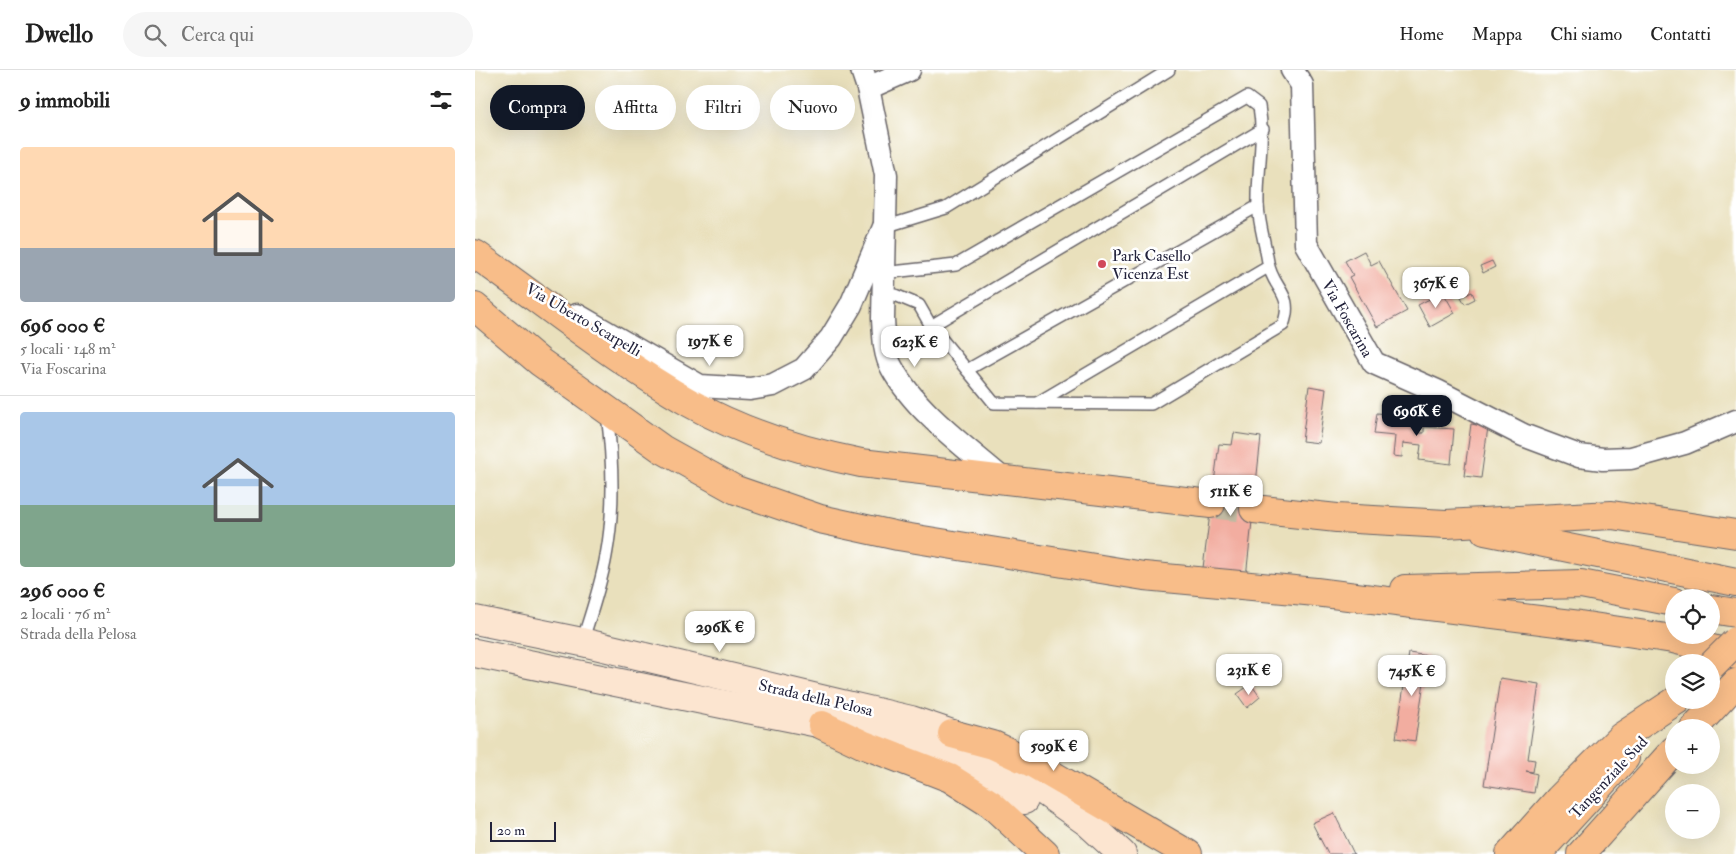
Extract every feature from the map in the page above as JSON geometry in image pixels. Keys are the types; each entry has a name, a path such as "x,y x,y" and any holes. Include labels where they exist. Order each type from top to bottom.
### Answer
{"highway":[{"path":"484,260 657,382 691,403 753,432 828,457 1005,481 1211,504"},
{"path":"475,307 540,362 607,412 662,449 736,490 820,520 898,536 1144,576 1316,592 1640,634 1736,655"},
{"path":"475,326 540,362"},
{"path":"1253,509 1337,518 1446,524 1612,515 1736,534"},
{"path":"1446,524 1736,582"},
{"path":"1316,592 1581,584 1665,600"},
{"path":"1720,611 1736,614"},
{"path":"1720,657 1736,641"},
{"path":"1702,719 1736,683"},
{"path":"1510,854 1559,800 1621,737 1665,708"},
{"name":"Tangenziale Sud","path":"1537,854 1670,709"},
{"path":"823,725 861,744 950,778 991,804 1045,854"},
{"path":"952,734 993,745 1031,762 1187,854"},
{"name":"Tangenziale Sud","path":"1581,854 1665,760"}],"street":[{"path":"865,79 909,70"},
{"name":"Via Foscarina","path":"1292,70 1302,85 1306,244 1374,363 1437,391 1531,439 1579,456 1603,459 1631,458 1685,442 1736,421"},
{"name":"Via Uberto Scarpelli","path":"865,79 886,174 883,284 884,339 891,367 909,394 1005,481"},
{"name":"Via Uberto Scarpelli","path":"484,260 700,386 750,389 773,384 805,370 831,338 851,305 884,227"},
{"name":"Strada della Pelosa","path":"475,620 582,642 892,716 952,734 1049,794 1087,822 1121,854"},
{"name":"Strada della Pelosa","path":"475,653 823,725 922,750 986,778 1073,833 1094,854"}],"lane":[{"path":"884,227 946,208 1169,70"},
{"path":"1247,97 1259,106 1263,129 1258,206 1268,266 1287,300 1287,313 1283,325 1151,404 993,402 931,326 919,305 895,295 883,284 956,265 1247,97"},
{"path":"931,326 1263,129"},
{"path":"967,370 1258,206"},
{"path":"1037,403 1268,266"},
{"path":"582,642 606,556 612,511 613,458 607,412"}],"building":[{"path":"1364,251 1371,265 1379,261 1407,311 1377,327 1349,277 1353,275 1345,261"},
{"path":"1492,261 1495,267 1483,273 1480,266"},
{"path":"1443,292 1455,313 1430,327 1418,305"},
{"path":"1472,292 1475,299 1465,304 1461,297"},
{"path":"1309,386 1326,389 1319,443 1302,441"},
{"path":"1377,413 1418,417 1417,433 1424,433 1424,427 1454,429 1451,464 1419,460 1421,445 1403,443 1402,457 1393,456 1395,436 1374,434"},
{"path":"1471,424 1488,427 1481,478 1464,476"},
{"path":"1234,433 1261,437 1244,596 1200,591 1219,444 1232,445"},
{"path":"1409,653 1428,656 1415,741 1396,738"},
{"path":"1500,678 1539,684 1528,759 1535,760 1533,772 1526,771 1537,774 1534,793 1484,785"},
{"path":"1251,684 1260,697 1247,708 1237,694"},
{"path":"1334,813 1354,854 1328,854 1312,823"}],"tunnel":[{"path":"1211,504 1254,509"}],"place":[{"name":"Park Casello Vicenza Est","path":"1102,264"}]}
